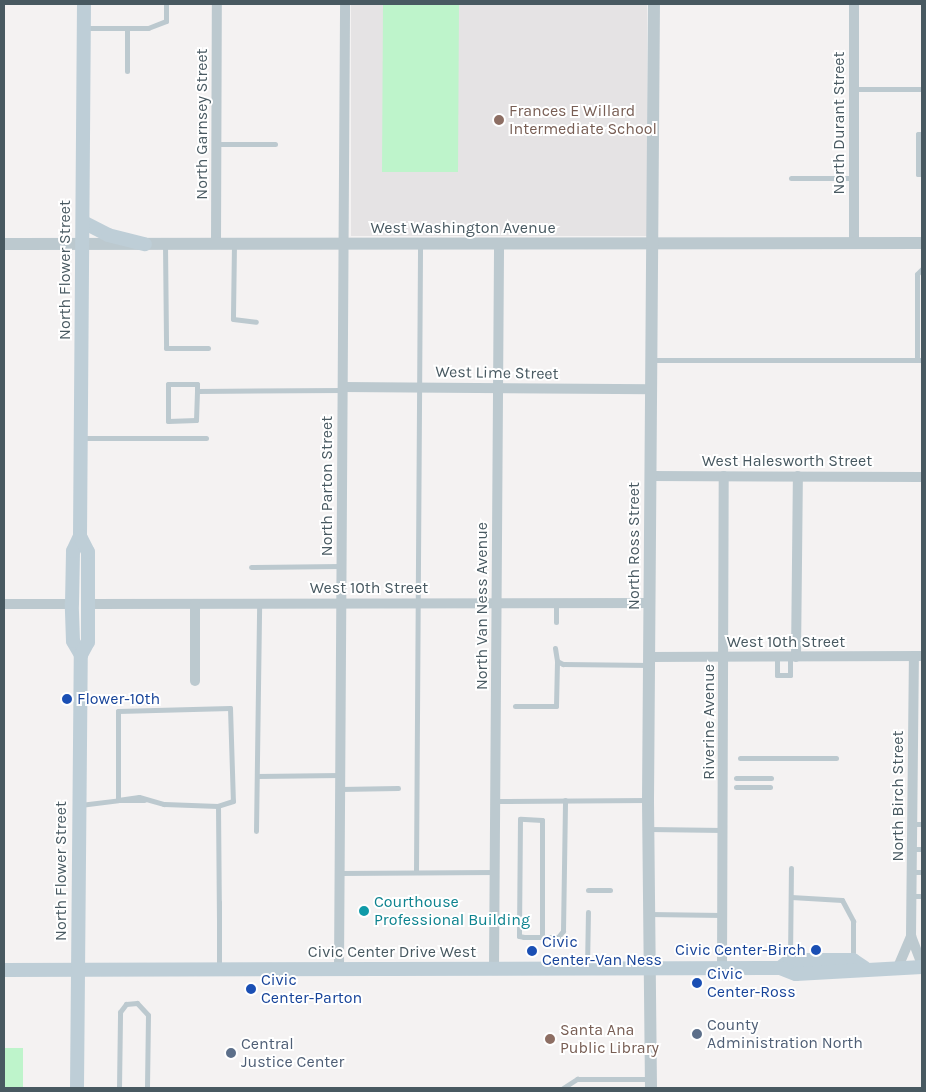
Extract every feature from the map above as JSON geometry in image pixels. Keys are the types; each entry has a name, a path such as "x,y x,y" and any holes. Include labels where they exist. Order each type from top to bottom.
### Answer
{"main road":[{"name":"North Flower Street","path":"81,654 72,642 72,604 73,551 80,536 84,4"},
{"path":"83,222 108,235 145,244"},
{"name":"North Flower Street","path":"77,1088 81,654 88,642 88,552 80,536"},
{"path":"852,960 865,968"},
{"name":"Civic Center Drive West","path":"4,970 722,968 852,960"},
{"name":"Civic Center Drive West","path":"785,964 796,974 854,974 865,968 922,966"}],"street":[{"name":"North Garnsey Street","path":"216,244 217,4"},
{"name":"North Parton Street","path":"339,969 345,4"},
{"name":"North Ross Street","path":"650,1084 648,800 654,4"},
{"name":"North Durant Street","path":"854,4 854,242"},
{"name":"West Washington Avenue","path":"4,244 922,243"},
{"name":"North Van Ness Avenue","path":"494,969 498,603 498,244"},
{"name":"West Lime Street","path":"343,389 419,387 652,389"},
{"name":"West Halesworth Street","path":"651,476 922,476"},
{"name":"Riverine Avenue","path":"722,968 724,476"},
{"path":"793,657 798,476"},
{"name":"West 10th Street","path":"88,604 650,603"},
{"path":"4,604 72,604"},
{"path":"195,604 195,681"},
{"name":"West 10th Street","path":"650,661 724,657 918,656"},
{"name":"North Birch Street","path":"898,967 910,936 917,896 918,656"},
{"name":"North Birch Street","path":"910,936 922,966"}],"lane":[{"path":"84,28 148,28 166,21 166,4"},
{"path":"127,28 127,71"},
{"path":"854,89 922,89"},
{"path":"922,134 918,134 918,174 922,174"},
{"path":"217,144 275,144"},
{"path":"791,178 854,178"},
{"path":"165,244 166,348 208,348"},
{"path":"234,244 234,319 256,322"},
{"path":"416,872 420,244"},
{"path":"652,360 920,360 917,274 922,270"},
{"path":"168,384 197,384 196,391 196,420 168,421 168,384"},
{"path":"196,391 343,389"},
{"path":"81,438 206,438"},
{"path":"251,567 342,566"},
{"path":"556,603 556,622"},
{"path":"256,831 259,604"},
{"path":"515,706 556,706 557,661 555,648"},
{"path":"777,657 777,675 790,675 793,657"},
{"path":"557,661 650,661"},
{"path":"79,805 118,800 144,800 218,806 233,801 230,708 118,711 118,800"},
{"path":"740,758 836,758"},
{"path":"257,776 340,775"},
{"path":"736,778 771,778"},
{"path":"736,787 770,786"},
{"path":"340,790 398,788"},
{"path":"542,937 543,825 538,817 525,817 519,826 518,932 524,937 542,937 558,936 563,931 565,800"},
{"path":"495,801 648,800"},
{"path":"218,806 219,970"},
{"path":"648,829 723,830"},
{"path":"785,964 791,897 791,868"},
{"path":"340,873 495,872"},
{"path":"588,890 610,890"},
{"path":"791,897 842,900 853,921 852,960"},
{"path":"587,969 588,912"},
{"path":"648,914 722,915"},
{"path":"119,1088 120,1012 126,1004 136,1003 148,1015 147,1088"},
{"path":"563,1088 577,1079 650,1084"}],"shaded area":[{"name":"Frances E Willard Intermediate School","path":"351,4 647,4 647,236 351,236"}],"green space":[{"path":"383,4 459,4 458,172 382,172"},
{"path":"4,1048 23,1048 23,1088 4,1088"}],"place":[{"name":"Frances E Willard Intermediate School","path":"499,120"},
{"name":"Flower-10th","path":"67,699"},
{"name":"Courthouse Professional Building","path":"364,911"},
{"name":"Civic Center-Birch","path":"816,950"},
{"name":"Civic Center-Van Ness","path":"532,951"},
{"name":"Civic Center-Ross","path":"697,983"},
{"name":"Civic Center-Parton","path":"251,989"},
{"name":"County Administration North","path":"697,1034"},
{"name":"Santa Ana Public Library","path":"550,1039"},
{"name":"Central Justice Center","path":"231,1053"}]}
